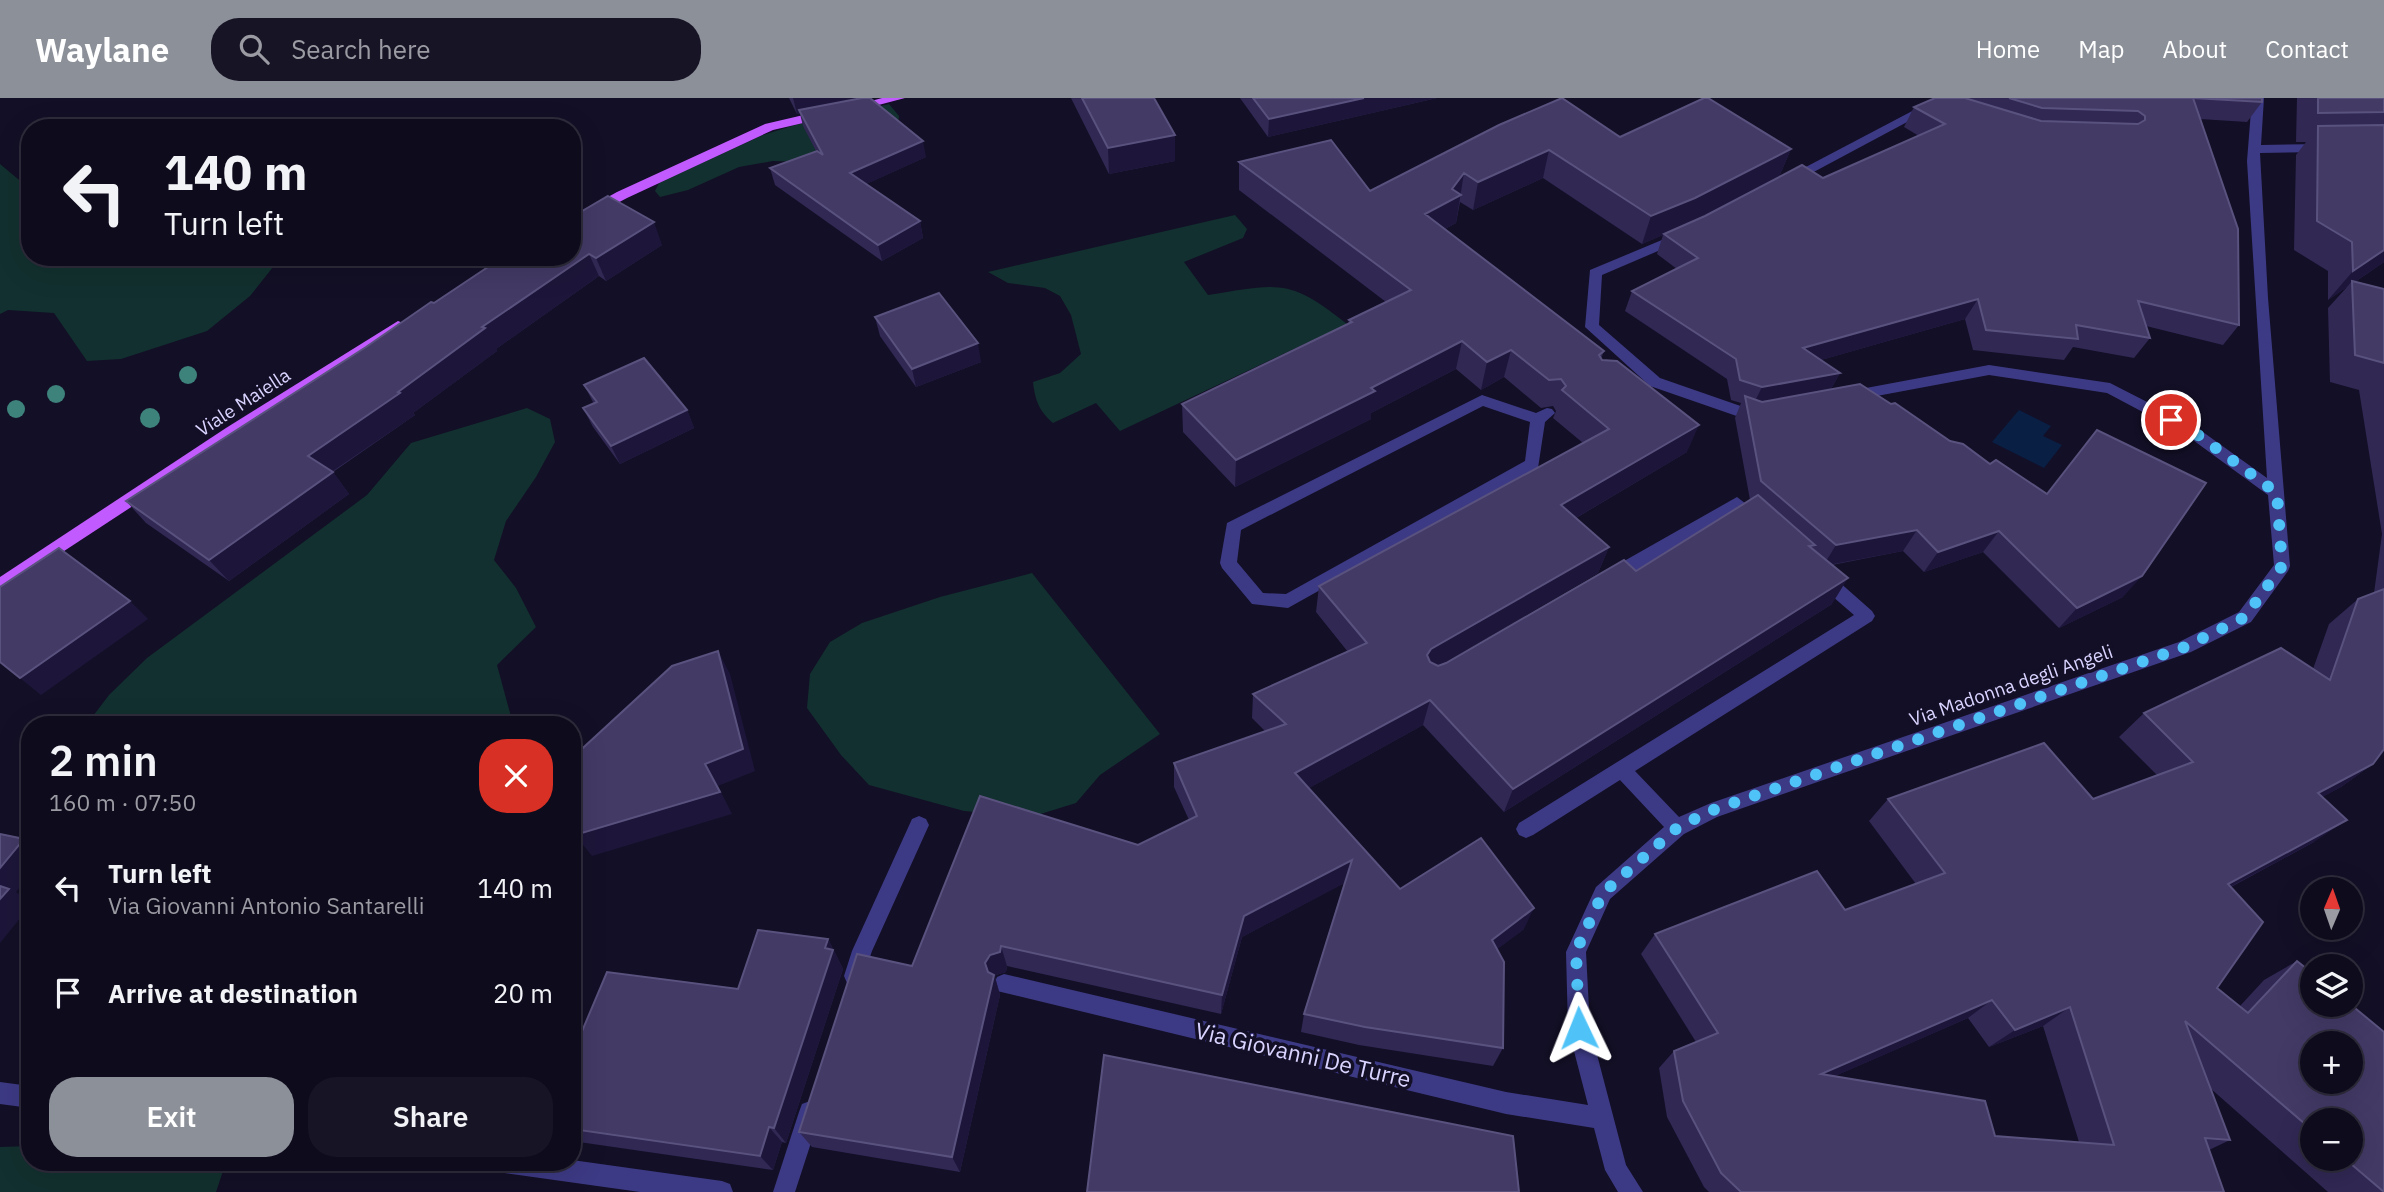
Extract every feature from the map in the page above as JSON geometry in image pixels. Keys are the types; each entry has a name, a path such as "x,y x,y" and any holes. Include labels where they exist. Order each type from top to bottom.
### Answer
{"main road":[{"path":"581,218 622,195 769,127 899,98"},
{"name":"Viale Maiella","path":"0,586 230,432 412,317"}],"street":[{"name":"Via Madonna degli Angeli","path":"1632,1192 1616,1170 1579,1028 1576,951 1603,893 1677,828 1710,811 2185,647 2245,617 2282,566 2261,298 2254,149 2258,98"},
{"path":"1777,186 1944,105"},
{"path":"2254,149 2345,148"},
{"path":"1691,231 1595,273 1592,327 1628,368 1655,383 1751,416 1777,411"},
{"path":"1830,400 1989,370 2110,388 2191,430 2277,493"},
{"path":"1869,392 1873,408"},
{"path":"1482,401 1543,416 1532,464 1288,601 1258,599 1227,563 1233,527 1482,401"},
{"path":"1596,585 1737,503 1767,529"},
{"path":"1526,829 1867,616 1807,564"},
{"path":"1622,771 1677,828"},
{"path":"845,1002 862,951 919,825"},
{"name":"Via Giovanni De Turre","path":"1004,984 1506,1103 1603,1118"},
{"path":"784,1192 817,1090"},
{"path":"0,1093 21,1096"},
{"path":"569,1171 722,1192"}],"green space":[{"path":"889,104 899,116 898,125 801,162 773,161 739,167 688,190 660,197 655,191 659,183 763,135"},
{"path":"0,164 21,182 21,266 274,266 250,296 207,331 121,359 87,361 54,313 8,310 0,314"},
{"path":"1235,215 1247,229 1243,238 1184,262 1208,295 1251,288 1282,288 1311,298 1347,324 1120,431 1096,403 1053,423 1038,405 1033,382 1060,373 1081,354 1071,315 1060,296 1045,288 1008,283 988,272"},
{"path":"527,408 550,419 555,442 536,477 506,521 494,560 516,588 536,627 497,665 511,716 93,716 109,695 147,658 367,495 411,443"},
{"path":"1032,573 1160,734 1100,775 1076,803 1031,817 964,811 869,785 841,755 807,708 810,674 830,642 862,623 940,597"},
{"path":"21,1146 21,1171 223,1171 216,1192 0,1192 0,1147"}],"water":[{"path":"2019,410 2051,426 2043,436 2062,445 2044,468 1992,442"}],"building":[{"path":"870,98 923,141 850,173 920,221 878,245 770,168 817,151 823,155 799,110"},
{"path":"1082,98 1154,98 1175,135 1108,148"},
{"path":"1253,98 1364,98 1269,119"},
{"path":"1562,98 1620,137 1708,98 1791,149 1695,198 1651,216 1549,150 1478,182 1464,173 1452,189 1461,195 1425,214 1604,351 1599,355 1602,360 1617,361 1699,425 1561,505 1609,547 1431,649 1427,655 1430,662 1438,666 1446,663 1624,560 1636,571 1758,495 1815,545 1809,546 1848,578 1513,789 1430,700 1295,773 1400,889 1481,838 1534,908 1492,940 1504,962 1503,1048 1365,1027 1304,1014 1352,860 1244,916 1222,995 1001,946 1000,952 990,955 985,963 988,972 994,975 952,1157 799,1132 857,954 912,966 980,796 1138,845 1197,816 1174,763 1286,724 1253,694 1367,643 1319,586 1609,429 1562,390 1566,386 1561,379 1549,380 1511,350 1487,362 1462,341 1371,388 1375,391 1236,460 1182,404 1352,322 1349,320 1411,290 1239,162 1331,140 1370,191 1499,125"},
{"path":"1935,98 1965,98 2041,121 2138,124 2145,120 2145,116 2138,111 2042,108 2009,98 2193,98 2238,229 2239,325 2138,301 2150,338 2076,325 2078,339 1986,330 1978,299 1803,348 1840,373 1762,387 1740,380 1736,359 1632,291 1698,258 1664,234 1705,216 1802,165 1823,178 1945,124 1914,107"},
{"path":"2193,98 2262,98 2262,102"},
{"path":"2318,98 2384,98 2384,112 2318,113"},
{"path":"2384,125 2384,250 2353,271 2352,242 2317,221 2318,126"},
{"path":"608,196 654,222 596,258 589,254 581,259 581,212"},
{"path":"490,266 571,266 482,327 485,328 398,392 400,393 308,456 333,472 209,560 126,501 366,347 431,302 434,303"},
{"path":"2352,281 2384,289 2384,363 2355,355"},
{"path":"939,293 978,343 912,369 875,317"},
{"path":"644,358 687,410 611,446 583,408 597,402 584,385"},
{"path":"1860,384 1891,404 1895,403 1950,441 1963,444 1990,464 1996,460 2047,494 2097,430 2206,483 2142,576 2077,608 1999,531 1938,552 1917,530 1836,545 1761,481 1745,396 1762,402"},
{"path":"59,548 130,601 20,678 0,662 0,587"},
{"path":"2384,589 2384,749 2373,764 2318,793 2347,820 2228,884 2263,922 2217,988 2248,1013 2297,961 2300,963 2300,1017 2363,1017 2363,1015 2384,1032 2384,1192 2359,1171 2363,1171 2363,1108 2300,1108 2300,1120 2185,1021 2230,1140 2205,1138 2224,1192 1741,1192 1721,1173 1683,1101 1674,1051 1718,1033 1655,934 1817,871 1845,910 1945,873 1888,799 2044,743 2093,799 2193,762 2144,713 2281,648 2330,680 2358,599","holes":["1992,1000 2015,1030 2070,1007 2114,1145 1995,1136 1985,1101 1821,1074"]},
{"path":"718,651 743,749 705,764 720,792 581,833 581,750 672,666"},
{"path":"0,834 21,838 21,843 0,868"},
{"path":"0,886 9,889 0,899"},
{"path":"758,930 828,939 825,948 833,950 774,1128 769,1127 760,1156 581,1130 581,1034 607,972 738,989"},
{"path":"1104,1055 1513,1136 1519,1192 1087,1192"}],"route":[{"path":"1579,1028 1576,951 1603,893 1677,828 1710,811 2185,647 2245,617 2282,566 2277,493 2246,473 2191,430 2171,420"}]}
